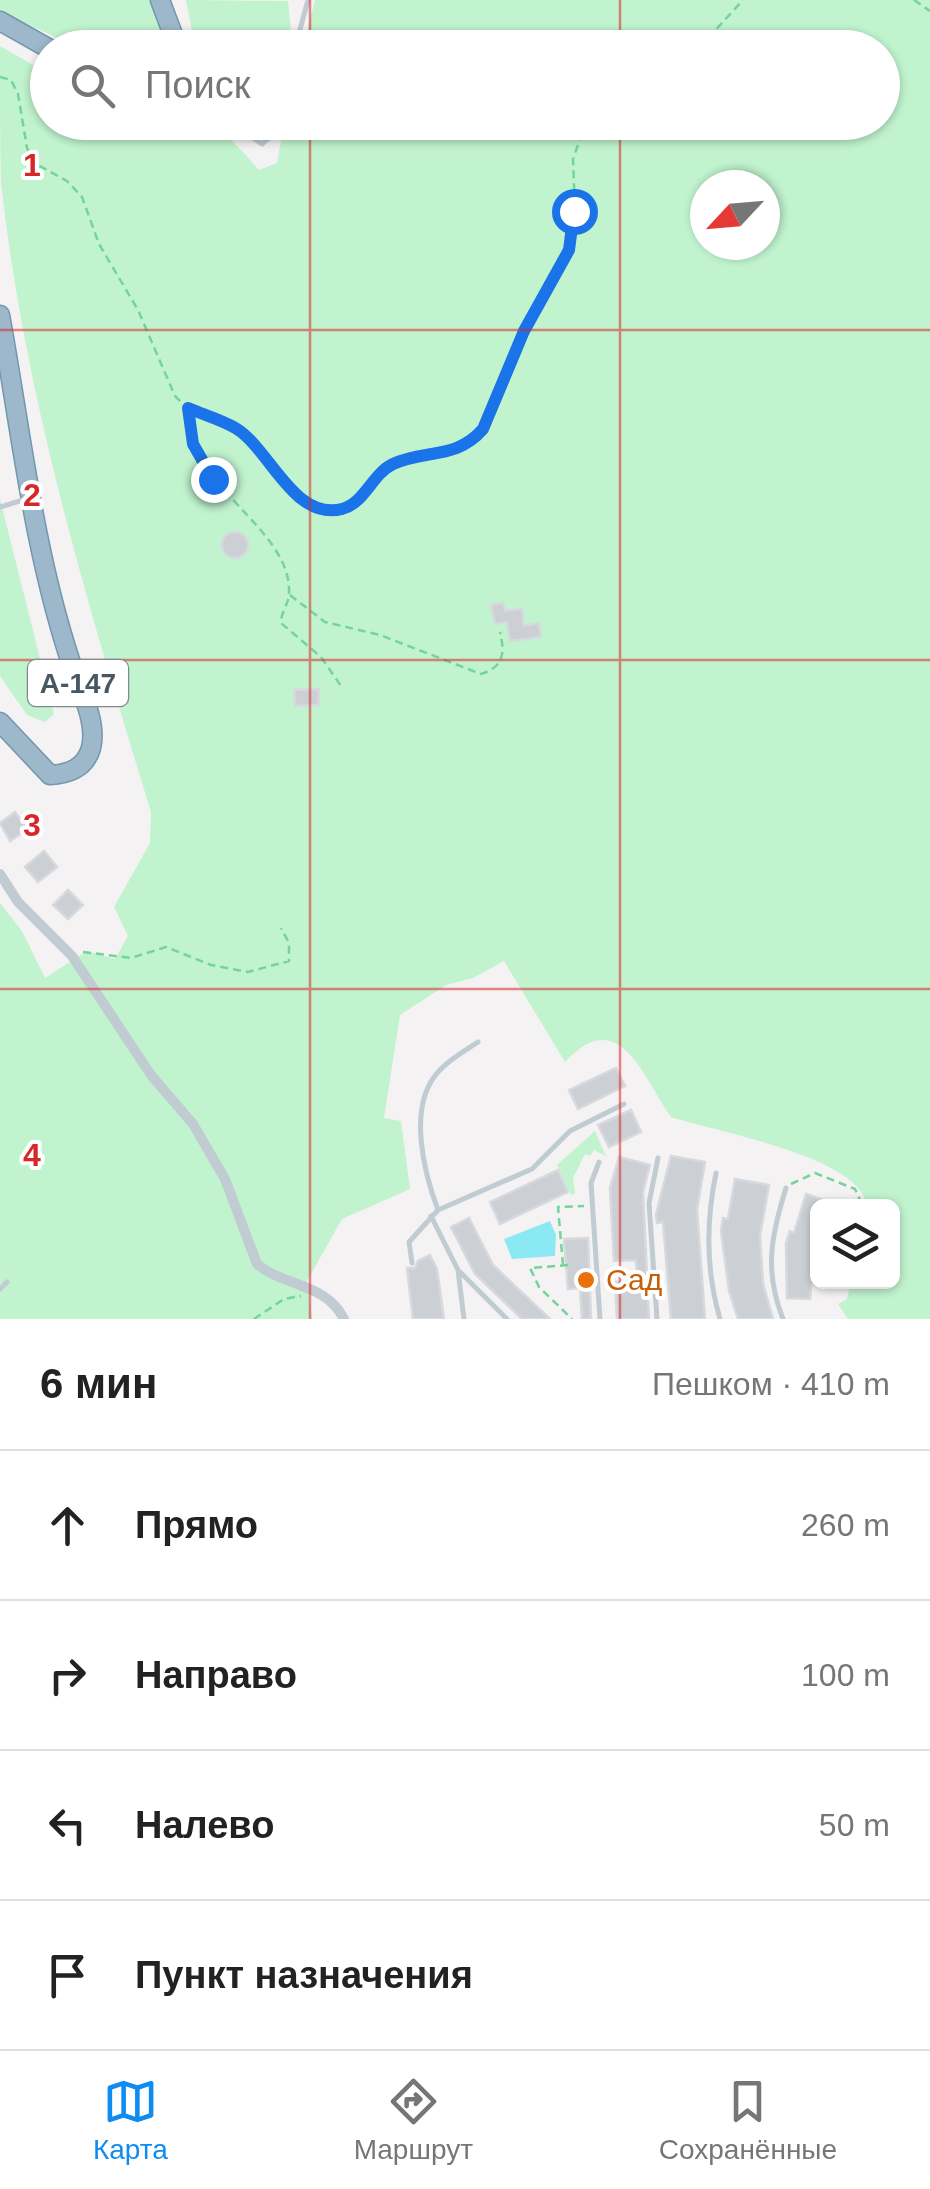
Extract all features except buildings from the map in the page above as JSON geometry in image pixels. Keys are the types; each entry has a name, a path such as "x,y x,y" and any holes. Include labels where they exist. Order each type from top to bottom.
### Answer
{"highway":[{"path":"160,0 171,30"},
{"path":"0,21 30,38"},
{"name":"А-147","path":"0,315 29,498 54,605 89,720 91,748 80,767 67,774 50,775 0,722"},
{"name":"А-147","path":"0,383 24,471"}],"street":[{"path":"0,874 18,902 73,959 151,1076 212,1153 256,1264 268,1274 322,1293 344,1319"}],"lane":[{"path":"299,0 303,16"},
{"path":"299,30 308,0"},
{"path":"0,507 29,498"},
{"path":"438,1210 425,1159 424,1099 440,1071 478,1042"},
{"path":"412,1263 409,1242 438,1210 532,1169 570,1131 624,1104"},
{"path":"658,1158 649,1203 658,1319"},
{"path":"599,1162 591,1183 600,1319"},
{"path":"716,1173 707,1214 714,1297 720,1319"},
{"path":"783,1319 771,1288 770,1240 786,1188"},
{"path":"430,1216 458,1270 506,1319"},
{"path":"458,1270 464,1319"},
{"path":"0,1290 7,1282"}],"path":[{"path":"716,30 744,0"},
{"path":"914,0 930,11"},
{"path":"0,77 12,80 18,94 26,148 36,164 67,180 82,197 99,244 138,310 175,396 188,408 236,428 304,502 321,510 342,509 354,502 379,472 396,462 442,456 472,441 483,429 524,331 569,250 574,159 580,140"},
{"path":"188,408 193,444 213,479 270,543 290,594 326,622 380,635 480,674 498,666 505,652 500,632"},
{"path":"290,594 281,623 322,657 343,690"},
{"path":"73,959 88,952 131,958 166,947 210,964 248,972 289,961 290,944 282,928"},
{"path":"786,1188 802,1175 815,1173 855,1188 860,1199"},
{"path":"562,1265 558,1208 590,1205"},
{"path":"568,1264 530,1268 539,1287 572,1319"},
{"path":"254,1319 284,1298 322,1293"}],"green space":[{"path":"0,0 155,0 162,30 40,30 0,12"},
{"path":"186,0 288,1 291,30 192,30"},
{"path":"315,0 930,0 930,1319 848,1319 838,1304 847,1299 849,1289 900,1289 900,1199 863,1199 859,1189 841,1173 814,1160 671,1117 639,1066 615,1043 600,1040 584,1046 565,1062 504,961 473,978 446,985 400,1015 384,1118 401,1121 410,1189 342,1219 307,1281 312,1319 0,1319 0,903 22,931 45,978 87,951 115,959 128,936 114,907 150,843 151,812 61,501 26,343 1,183 0,46 30,63 30,140 230,140 259,170 277,163 281,140 900,140 900,30 307,30"},
{"path":"0,499 54,714 45,722 27,715 0,676"},
{"path":"595,1131 606,1156 594,1150 590,1156 585,1154 573,1178 575,1194 571,1195 557,1165"}],"water":[{"path":"550,1221 556,1235 555,1256 512,1259 504,1239"}],"place":[{"name":"Сад","path":"586,1280"}],"route":[{"path":"213,479 193,444 187,425 188,408 236,428 304,502 321,510 342,509 354,502 379,472 396,462 442,456 472,441 483,429 524,331 569,250 574,211"}]}
